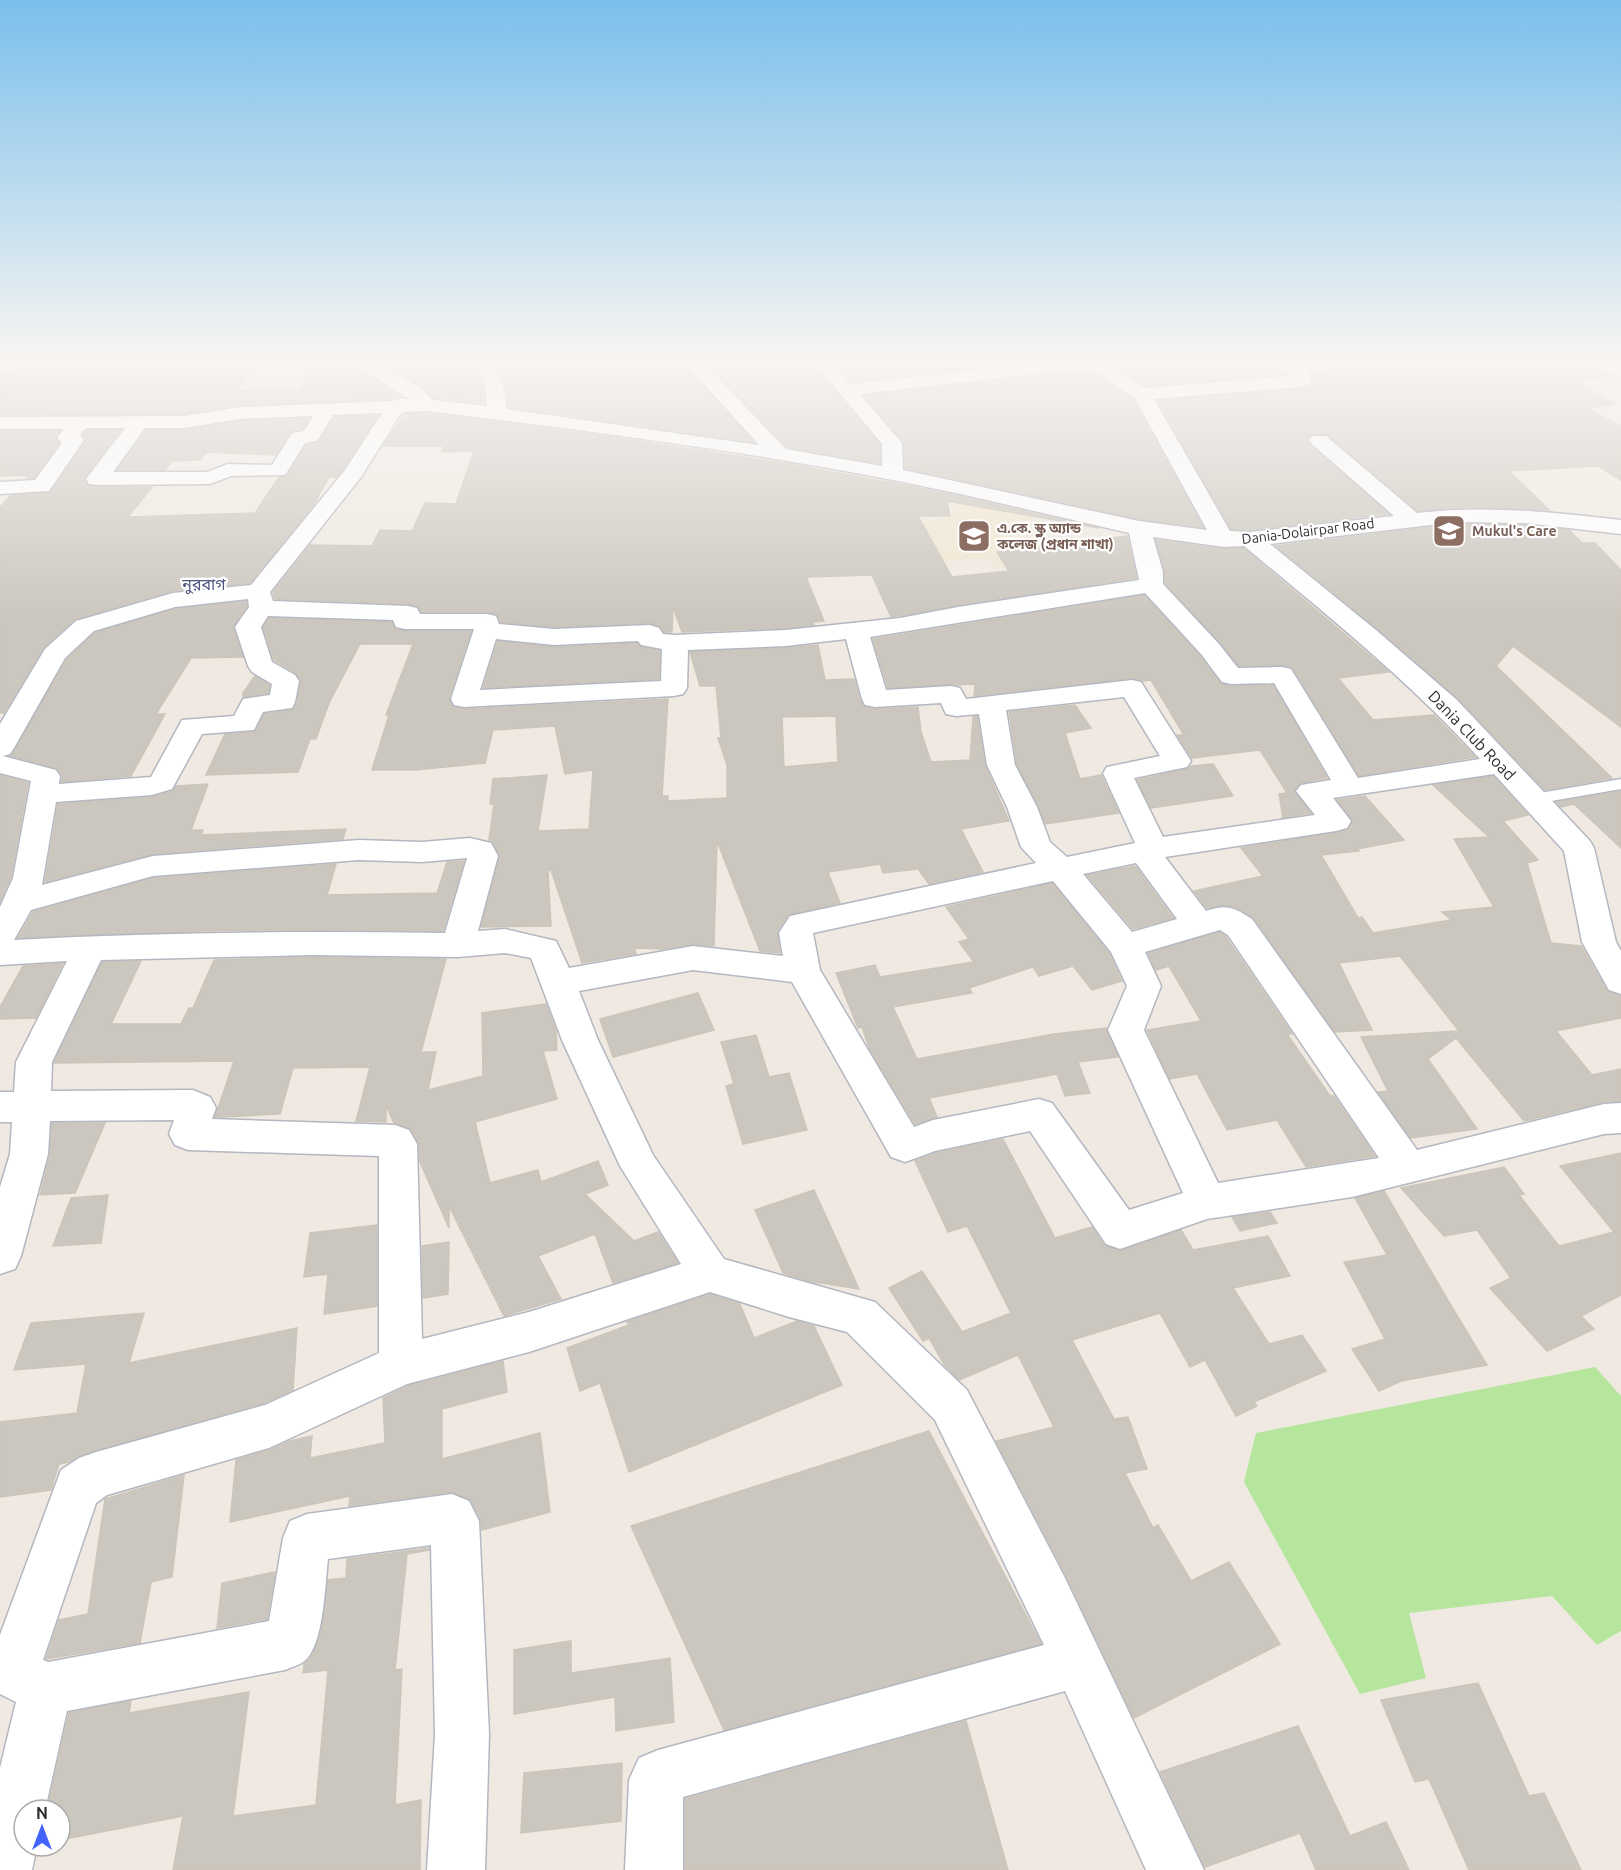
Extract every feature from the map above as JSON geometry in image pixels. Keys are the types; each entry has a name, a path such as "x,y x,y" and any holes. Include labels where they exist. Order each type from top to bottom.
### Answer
{"street":[{"path":"0,488 41,486 70,446"},
{"path":"122,446 97,479 210,478 228,470 278,471 293,446"},
{"path":"42,794 152,786 162,783 192,726 244,724 253,705 282,702 286,681 261,666 253,647 249,627 268,581 354,473 371,446"},
{"name":"Dania-Dolairpar Road","path":"726,446 893,474 1139,528 1237,539 1456,515 1525,516 1621,526"},
{"path":"772,446 779,454"},
{"path":"892,446 893,474"},
{"path":"1176,446 1237,539"},
{"path":"1326,446 1411,519"},
{"path":"1139,528 1151,572 1151,585 1203,641 1231,676 1282,675 1350,788"},
{"name":"Dania Club Road","path":"1237,539 1367,634 1447,706 1579,848 1599,942 1621,981"},
{"path":"486,630 554,637 650,633 650,640 675,643 786,638 900,626 958,614 1151,585"},
{"path":"0,748 9,718 54,654 85,626 173,600 260,599 408,613 405,622 487,621 463,696 464,699 674,688 675,643"},
{"path":"856,631 875,699 951,694 956,708 1132,688 1177,761 1117,773 1149,850 1198,924 1224,917 1240,927 1408,1168"},
{"path":"991,704 1002,765 1022,807 1036,847 1060,868 1125,946 1144,986 1126,1030 1208,1202"},
{"path":"0,764 46,776 28,878 19,902 0,936"},
{"path":"1501,764 1350,788 1311,791 1336,821 1149,850 802,924 795,933 803,971 905,1146 933,1137 1039,1114 1120,1231 1208,1202 1352,1180 1604,1119 1621,1118"},
{"path":"19,902 153,866 359,850 422,852 470,848 480,850 483,856 458,945"},
{"path":"1125,946 1220,918"},
{"path":"0,953 90,948 313,943 458,945 505,941 544,949 559,982 580,1040 639,1166 710,1273"},
{"path":"0,1256 29,1154 34,1062 90,948"},
{"path":"559,982 693,958 803,971"},
{"path":"0,1107 192,1105 197,1108 188,1134 191,1135 395,1141 398,1144 401,1365"},
{"path":"456,1870 462,1734 454,1518 307,1538 292,1637 285,1644 46,1689 15,1674 15,1665 78,1487 96,1475 269,1426 401,1365 529,1332 710,1273 789,1298 860,1316 951,1405 1077,1662 1175,1870"},
{"path":"654,1870 656,1780 658,1777 1077,1662"},
{"path":"3,1870 46,1689"}],"lane":[{"path":"1534,799 1621,784"}],"shaded area":[{"name":"এ.কে. স্কুল অ্যান্ড কলেজ (প্রধান শাখা)","path":"953,490 1048,509 1023,523 1060,544 1073,559 997,569 986,558 914,564 896,528 951,516 955,503"}],"green space":[{"path":"1595,1367 1621,1396 1621,1631 1597,1645 1552,1596 1409,1613 1426,1678 1360,1694 1244,1482 1256,1433"}],"building":[{"path":"0,446 57,446 34,478 26,478 28,475 0,476"},
{"path":"82,446 108,446 84,478 87,485 152,487 128,517 255,513 279,477 287,476 305,446 358,446 337,477 329,477 312,507 250,583 172,591 75,619 43,648 4,713 0,713 0,507 10,496 51,492"},
{"path":"134,446 281,446 276,455 206,452 200,460 172,461 165,470 117,470"},
{"path":"444,446 674,446 784,463 931,490 1099,528 947,501 950,516 918,516 952,577 1009,571 997,552 1127,536 1136,578 891,617 872,575 806,577 824,621 813,622 814,625 786,628 682,632 673,607 672,632 664,632 660,626 650,623 554,627 501,622 496,614 487,612 421,612 417,606 408,604 275,599 273,592 310,545 372,546 380,530 412,531 425,503 456,504 474,451 441,452"},
{"path":"880,446 880,463 787,447"},
{"path":"904,446 1158,446 1203,527 1139,519 905,468"},
{"path":"1184,446 1311,446 1389,514 1250,530 1231,529"},
{"path":"1341,446 1621,446 1621,480 1598,466 1509,471 1549,510 1468,507 1418,511"},
{"path":"1456,524 1525,525 1569,530 1582,543 1595,543 1621,570 1621,727 1513,646 1496,666 1612,778 1545,790 1458,698 1377,628 1276,546"},
{"path":"1156,540 1224,549 1243,548 1389,672 1338,678 1373,720 1434,715 1475,757 1359,776 1293,668 1282,665 1239,666 1165,583 1165,571"},
{"path":"1144,595 1199,655 1220,683 1231,686 1273,685 1327,778 1301,783 1294,790 1311,813 1281,818 1283,817 1279,794 1287,793 1260,750 1192,758 1177,735 1184,735 1151,680 1143,681 1132,678 974,696 975,684 888,688 873,639"},
{"path":"246,601 247,606 233,628 243,657 191,658 156,714 165,714 131,776 62,782 62,775 57,768 11,756 67,659 95,633 175,609"},
{"path":"269,618 392,622 396,629 405,631 471,631 449,698 454,707 464,709 668,699 662,796 668,796 668,801 727,798 727,765 718,738 721,738 716,686 700,686 690,652 818,645 825,680 854,679 860,700 865,707 875,709 918,707 921,732 931,762 970,760 973,717 977,716 985,765 1009,821 961,829 983,872 929,884 918,869 883,873 880,864 828,872 840,903 788,915 777,932 780,953 760,951 717,841 714,946 693,944 662,949 635,948 636,954 582,963 551,870 548,871 551,926 481,927 500,857 493,842 489,840 494,804 490,804 493,779 547,775 538,831 589,829 593,770 565,774 555,726 493,730 485,763 415,770 372,770 389,715 386,715 413,644 360,644 329,703 316,739 310,739 298,772 206,775 225,734 254,732 264,714 292,710 297,703 301,680 296,673 274,660 263,627","holes":["836,716 838,762 784,767 782,717"]},
{"path":"498,641 554,647 637,643 641,647 660,651 659,679 483,688"},
{"path":"255,676 270,685 268,693 243,697 243,693"},
{"path":"1075,705 1091,728 1065,733 1080,779 1101,775 1119,813 1046,824 1017,764 1009,712"},
{"path":"1213,764 1233,796 1151,808 1137,780 1187,769 1191,766"},
{"path":"0,775 28,783 11,877 0,902"},
{"path":"1493,776 1528,815 1503,821 1538,860 1527,863 1551,943 1581,946 1607,991 1621,996 1621,1018 1556,1031 1592,1075 1621,1069 1621,1101 1603,1102 1524,1121 1456,1038 1428,1059 1477,1129 1411,1138 1378,1092 1388,1091 1361,1037 1459,1031 1400,956 1339,963 1372,1030 1335,1032 1254,918 1230,906 1207,908 1194,891 1263,876 1241,848 1348,830 1353,821 1337,800 1365,796 1404,840 1357,849 1359,851 1321,855 1358,918 1362,917 1373,933 1451,920 1442,912 1494,907 1454,839 1489,837 1433,785"},
{"path":"208,784 191,830 203,830 201,835 346,829 343,839 153,854 45,882 58,804 152,797 173,791 176,786"},
{"path":"1621,791 1621,848 1574,804 1561,807 1557,802"},
{"path":"464,861 443,931 229,930 18,938 33,912 153,878 336,864 327,895 437,893 447,862"},
{"path":"1135,866 1173,918 1133,929 1087,875"},
{"path":"1052,883 1109,953 1122,981 1092,990 1073,966 1039,976 1033,967 969,988 972,993 893,1007 917,1059 1054,1034 1106,1028 1118,1057 1078,1062 1090,1093 1065,1096 1057,1074 929,1098 937,1117 915,1124 869,1048 862,1027 858,1028 836,973 875,965 880,977 974,962 959,942 969,939 946,907"},
{"path":"1220,932 1226,937 1292,1034 1287,1034 1330,1096 1334,1096 1375,1156 1306,1167 1277,1120 1227,1130 1197,1074 1170,1079 1147,1030 1201,1021 1169,966 1156,970 1148,953"},
{"path":"313,957 446,959 421,1052 436,1052 428,1090 483,1076 482,1013 546,1004 556,1031 557,1050 543,1051 557,1099 475,1122 490,1183 538,1170 541,1182 598,1161 608,1185 585,1194 634,1241 658,1232 678,1263 613,1283 595,1234 538,1256 561,1299 504,1316 449,1206 449,1228 420,1162 419,1144 411,1129 394,1123 386,1106 386,1122 356,1121 370,1067 293,1068 280,1114 215,1117 234,1061 54,1063 102,962 141,961 111,1024 181,1024 189,1008 193,1008 214,960"},
{"path":"63,963 36,1018 0,1019 0,1007 23,966"},
{"path":"698,993 714,1030 613,1057 600,1019"},
{"path":"756,1035 769,1077 789,1073 807,1130 743,1144 726,1086 734,1084 721,1042"},
{"path":"52,1123 105,1123 75,1193 40,1195 50,1155"},
{"path":"1003,1139 1055,1238 1092,1227 1104,1245 1121,1251 1181,1230 1193,1250 1268,1236 1290,1276 1233,1288 1269,1344 1302,1335 1326,1371 1254,1402 1257,1406 1236,1416 1205,1360 1190,1367 1160,1313 1072,1340 1114,1419 1128,1417 1147,1469 1125,1473 1153,1528 1158,1525 1191,1581 1229,1562 1280,1644 1134,1718 1067,1577 996,1441 1054,1427 1018,1355 959,1380 944,1364 929,1338 923,1341 889,1288 922,1271 962,1332 1011,1313 967,1226 948,1232 915,1161 936,1153"},
{"path":"1621,1153 1621,1295 1581,1316 1594,1329 1547,1351 1490,1288 1511,1278 1477,1230 1444,1236 1401,1188 1504,1167 1524,1194 1519,1195 1559,1246 1614,1232 1560,1166"},
{"path":"814,1190 859,1289 808,1281 783,1273 755,1210"},
{"path":"1384,1191 1487,1365 1401,1381 1379,1391 1352,1349 1385,1339 1344,1262 1387,1255 1355,1198"},
{"path":"108,1195 101,1243 53,1246 71,1198"},
{"path":"1270,1212 1277,1223 1240,1231 1232,1217"},
{"path":"377,1225 377,1306 324,1314 328,1274 304,1277 310,1233"},
{"path":"449,1242 448,1294 423,1298 422,1246"},
{"path":"710,1294 740,1304 754,1338 797,1321 814,1326 842,1385 629,1472 600,1383 580,1391 567,1348 629,1325 627,1322"},
{"path":"144,1313 129,1363 297,1328 293,1390 264,1403 78,1456 69,1462 59,1464 51,1490 0,1497 0,1422 77,1413 86,1364 14,1370 31,1323"},
{"path":"503,1361 507,1392 442,1409 442,1459 540,1433 550,1512 482,1530 481,1520 471,1500 452,1492 349,1506 350,1496 230,1522 236,1460 270,1450 290,1441 312,1436 310,1458 385,1443 383,1398 408,1386"},
{"path":"929,1431 1041,1644 724,1730 631,1526"},
{"path":"184,1475 172,1577 151,1582 140,1643 46,1659 59,1620 88,1614 105,1499"},
{"path":"429,1548 429,1550 407,1554 395,1670 402,1669 395,1805 421,1800 420,1870 173,1870 183,1816 72,1838 72,1798 50,1798 69,1713 131,1701 129,1713 249,1692 233,1816 316,1805 328,1670 303,1673 304,1664 311,1657 320,1636 328,1580 346,1578 347,1559"},
{"path":"275,1572 267,1619 217,1628 222,1583"},
{"path":"571,1641 571,1673 670,1658 674,1722 616,1731 615,1697 514,1714 514,1650"},
{"path":"1478,1683 1529,1796 1544,1793 1581,1870 1469,1870 1429,1779 1415,1782 1381,1700"},
{"path":"966,1721 1008,1870 685,1870 685,1799"},
{"path":"1298,1726 1350,1836 1386,1822 1409,1870 1316,1870 1300,1833 1205,1867 1160,1772"},
{"path":"622,1763 621,1821 521,1833 524,1773"}],"place":[{"name":"Mukul's Care","path":"1449,531"},
{"name":"এ.কে. স্কুল অ্যান্ড কলেজ (প্রধান শাখা)","path":"974,536"}],"district":[{"name":"নুরবাগ","path":"204,584"}]}
